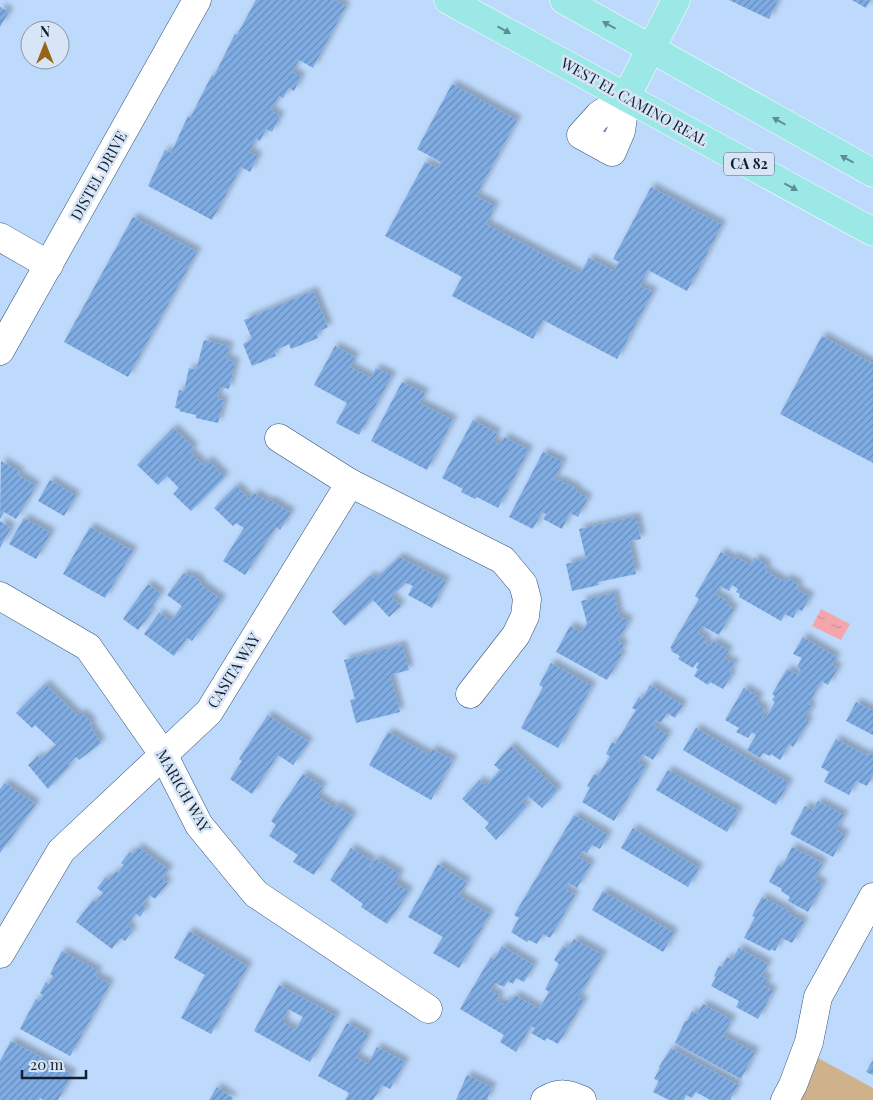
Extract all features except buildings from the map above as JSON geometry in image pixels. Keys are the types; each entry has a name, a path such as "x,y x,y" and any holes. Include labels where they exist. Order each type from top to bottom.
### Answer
{"main road":[{"name":"WEST EL CAMINO REAL","path":"448,0 873,232"},
{"path":"564,0 873,173"},
{"path":"626,97 676,0"}],"street":[{"name":"DISTEL DRIVE","path":"0,351 197,0"},
{"path":"0,237 49,265"},
{"path":"279,438 350,484 503,560 523,584 527,599 525,616 516,635 470,694"},
{"name":"CASITA WAY","path":"0,954 61,851 209,712 350,484"},
{"name":"MARICH WAY","path":"0,596 88,647 163,754 199,825 256,894 428,1009"},
{"path":"785,1100 793,1085 809,1042 818,997 873,897"},
{"path":"550,1097 569,1094 582,1100"}],"shaded area":[{"path":"818,1058 873,1088 873,1100 799,1100 810,1080"}],"water":[{"path":"821,609 850,624 841,640 812,626"}]}
